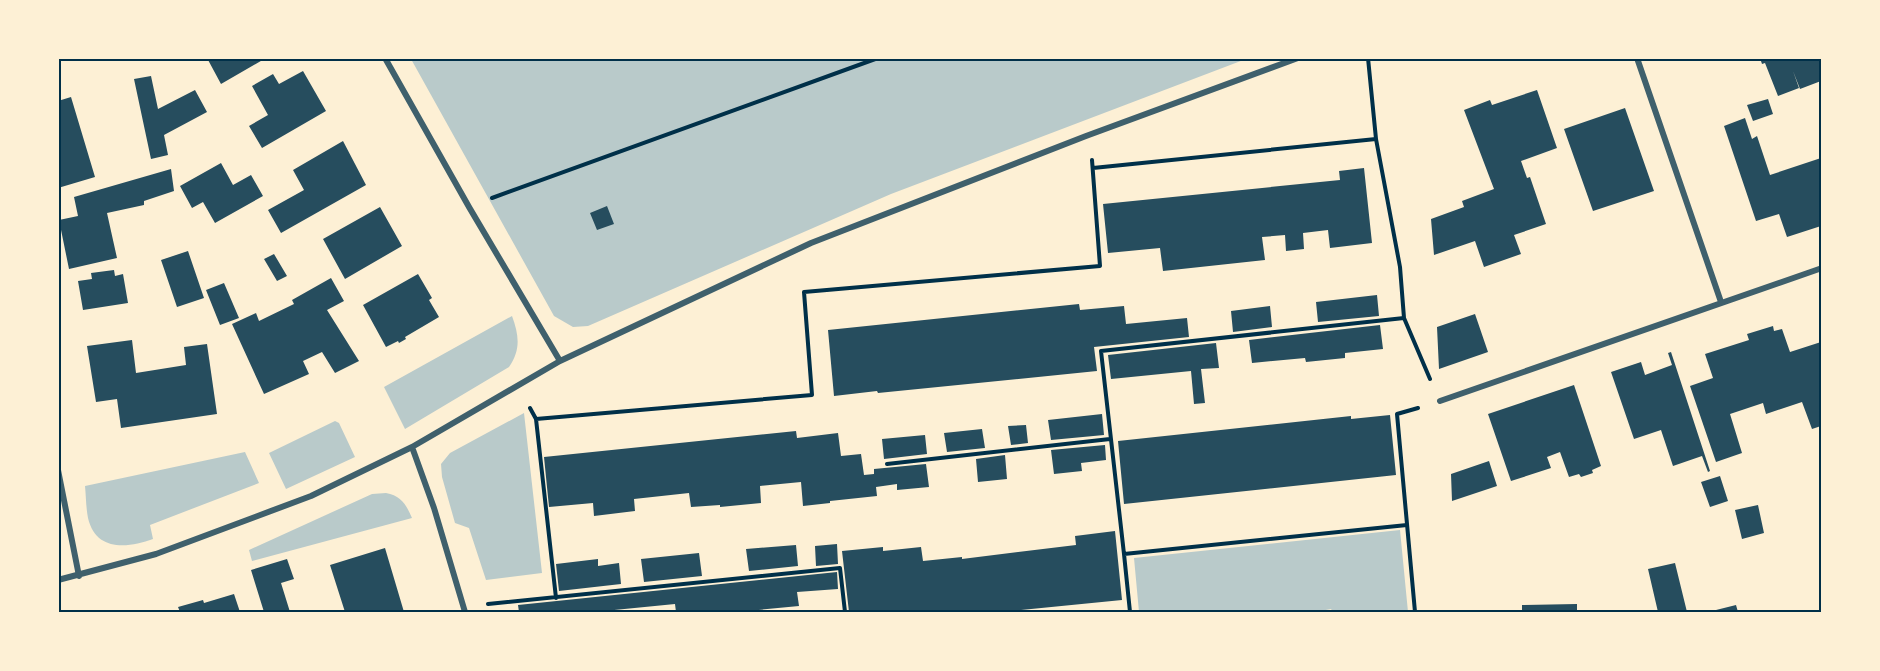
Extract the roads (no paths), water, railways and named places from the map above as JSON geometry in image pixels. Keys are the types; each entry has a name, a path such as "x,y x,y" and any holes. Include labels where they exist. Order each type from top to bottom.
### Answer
{"street":[{"path":"385,58 560,361"},
{"path":"58,580 156,554 311,496 412,447 560,361 811,243 1086,136 1298,58"},
{"path":"1637,58 1721,302"},
{"path":"1440,401 1821,268"},
{"path":"412,447 434,508 464,609"},
{"path":"58,470 79,576"}]}
